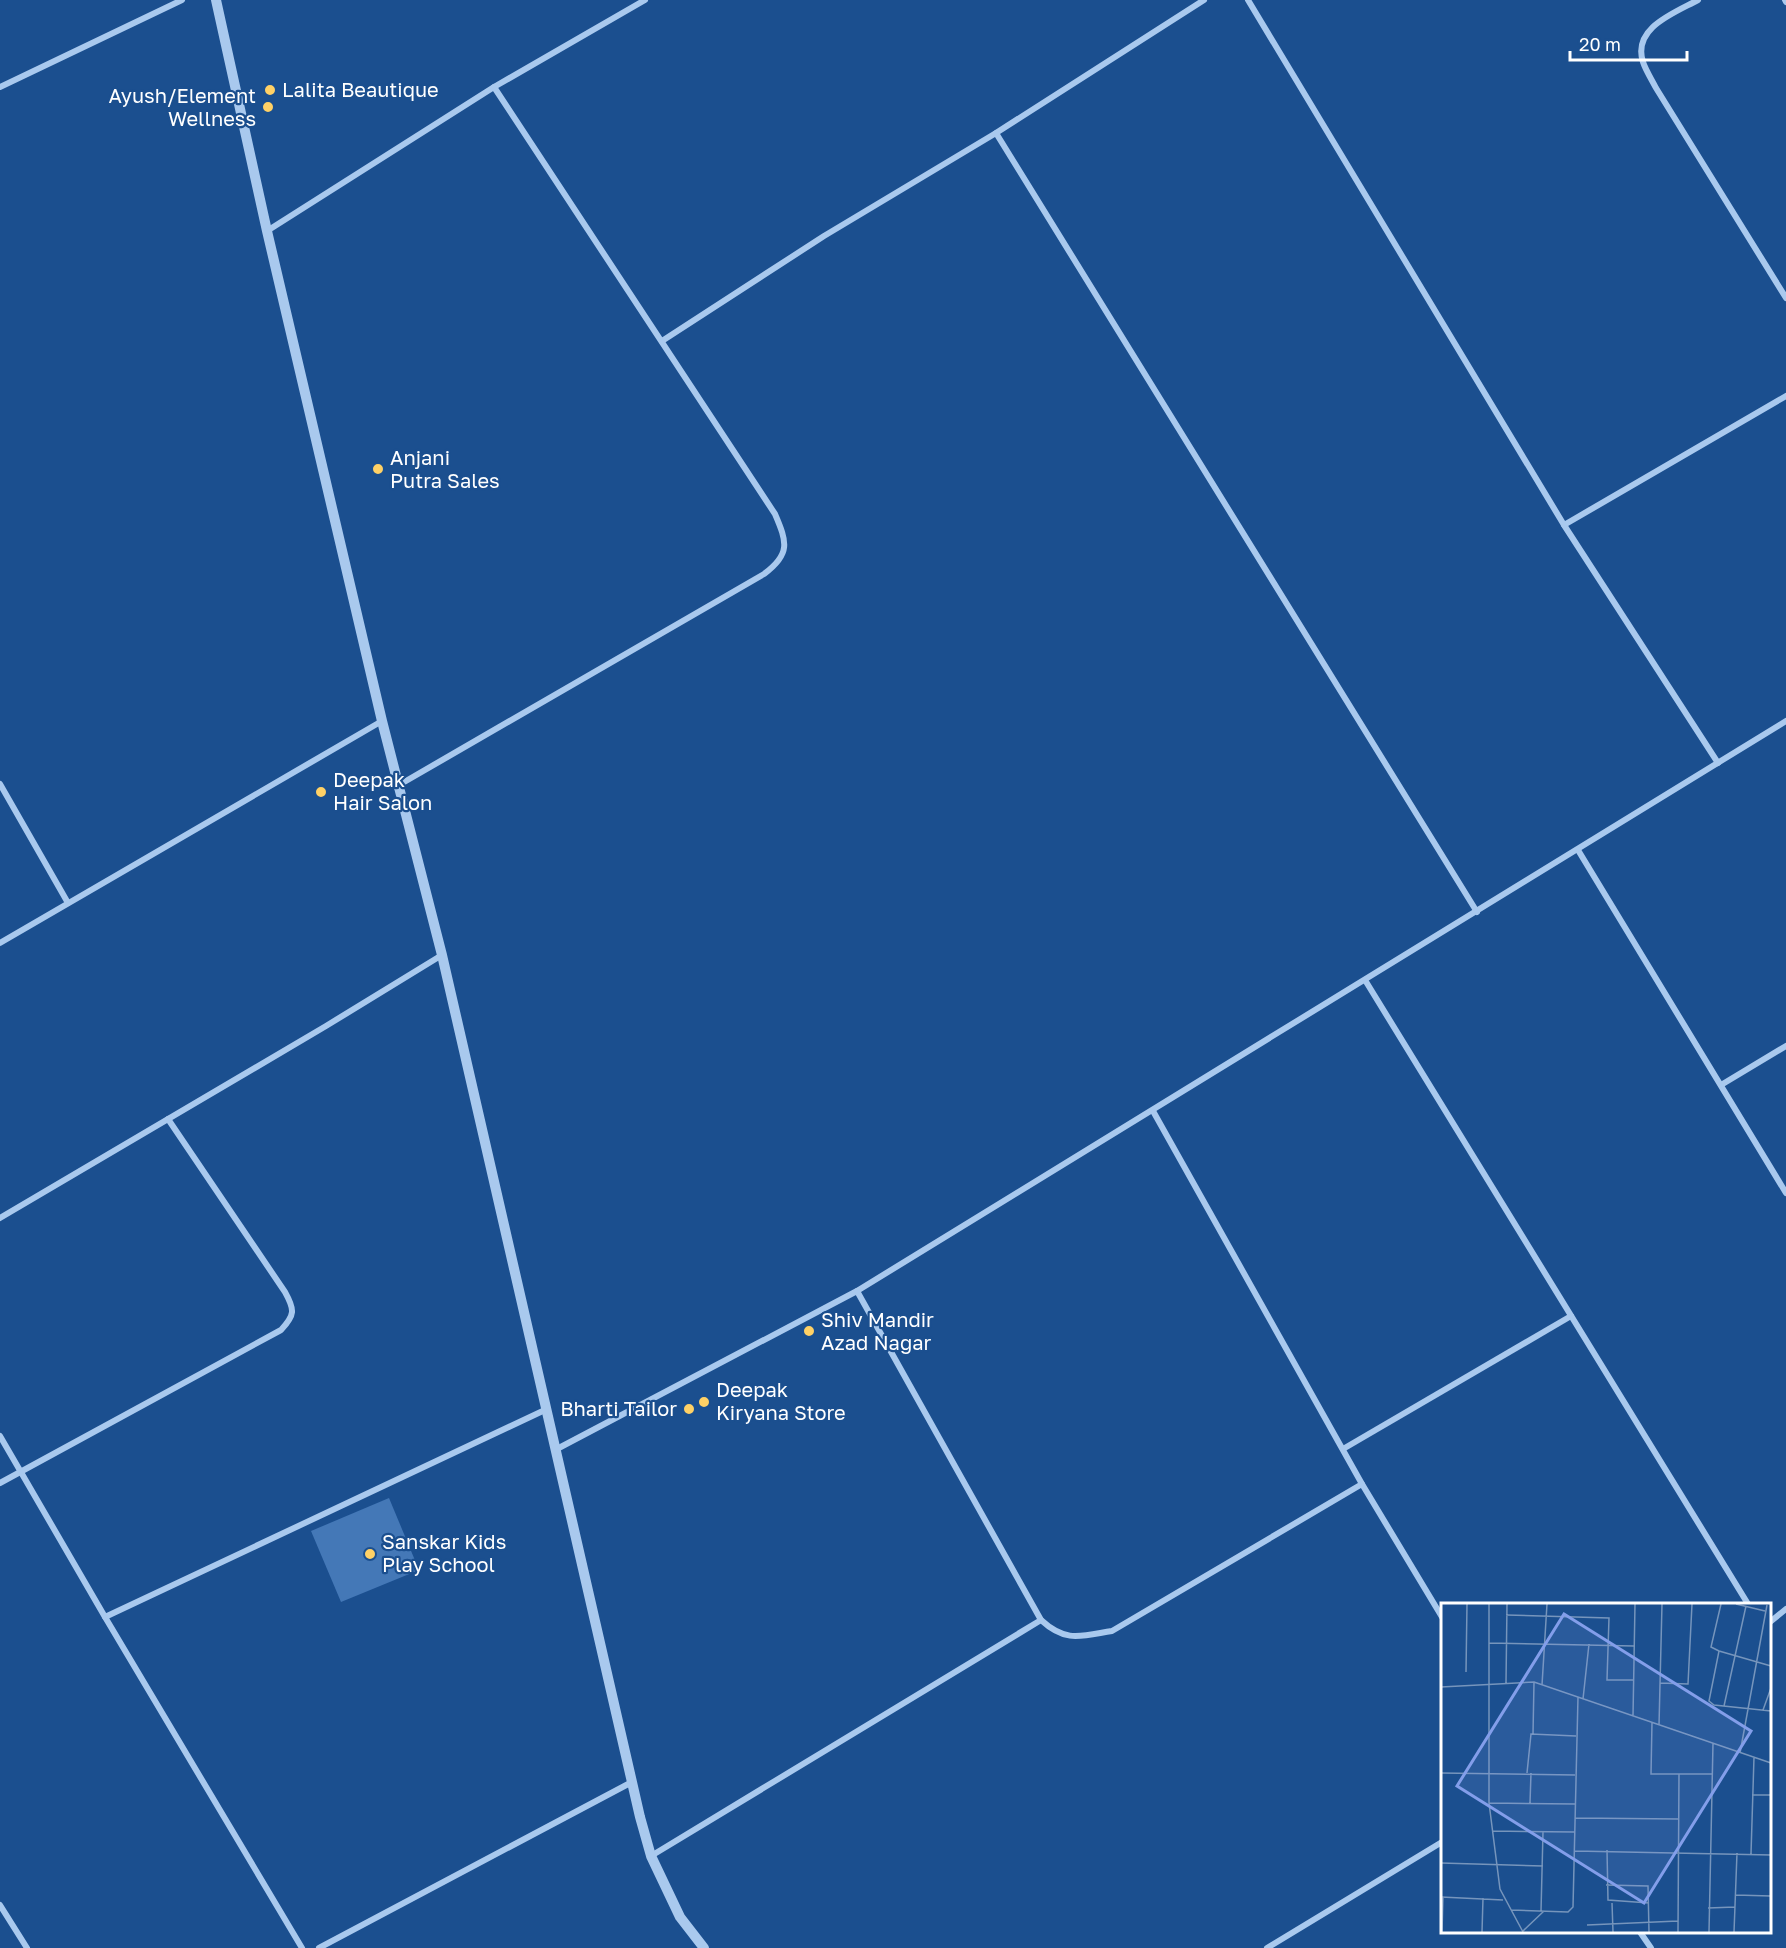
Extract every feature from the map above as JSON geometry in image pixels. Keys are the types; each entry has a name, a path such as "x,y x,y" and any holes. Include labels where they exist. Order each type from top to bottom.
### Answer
{"street":[{"path":"0,87 182,0"},
{"path":"216,0 267,231 382,721 442,955 632,1782 651,1856 680,1917 704,1948"},
{"path":"267,231 494,87 645,0"},
{"path":"662,341 824,236 996,133 1204,0"},
{"path":"1248,0 1564,525 1718,763"},
{"path":"1698,0 1648,31 1641,45 1643,61 1656,88 1786,298"},
{"path":"399,785 764,574 779,563 784,549 783,534 775,514 494,87"},
{"path":"996,133 1477,912"},
{"path":"1564,525 1786,396"},
{"path":"0,943 382,721"},
{"path":"555,1450 857,1291 1786,721"},
{"path":"0,784 68,903"},
{"path":"1578,850 1786,1193"},
{"path":"0,1218 442,955"},
{"path":"1365,980 1747,1603"},
{"path":"1721,1085 1786,1046"},
{"path":"1153,1111 1362,1484 1441,1614"},
{"path":"0,1483 281,1330 292,1319 293,1306 285,1292 168,1119"},
{"path":"857,1291 1041,1620 1053,1631 1075,1637 1112,1630 1362,1484"},
{"path":"1343,1449 1571,1316"},
{"path":"105,1617 547,1409"},
{"path":"0,1436 302,1948"},
{"path":"1771,1621 1786,1609"},
{"path":"651,1856 1041,1620"},
{"path":"320,1948 632,1782"},
{"path":"1267,1948 1441,1843"},
{"path":"0,1905 27,1948"},
{"path":"1641,1933 1651,1948"}],"building":[{"path":"389,1498 419,1570 341,1602 311,1531"}],"place":[{"name":"Lalita Beautique","path":"270,90"},
{"name":"Ayush/Element Wellness","path":"268,107"},
{"name":"Anjani Putra Sales","path":"378,469"},
{"name":"Deepak Hair Salon","path":"321,792"},
{"name":"Shiv Mandir Azad Nagar","path":"809,1331"},
{"name":"Deepak Kiryana Store","path":"704,1402"},
{"name":"Bharti Tailor","path":"689,1409"},
{"name":"Sanskar Kids Play School","path":"370,1554"}]}
